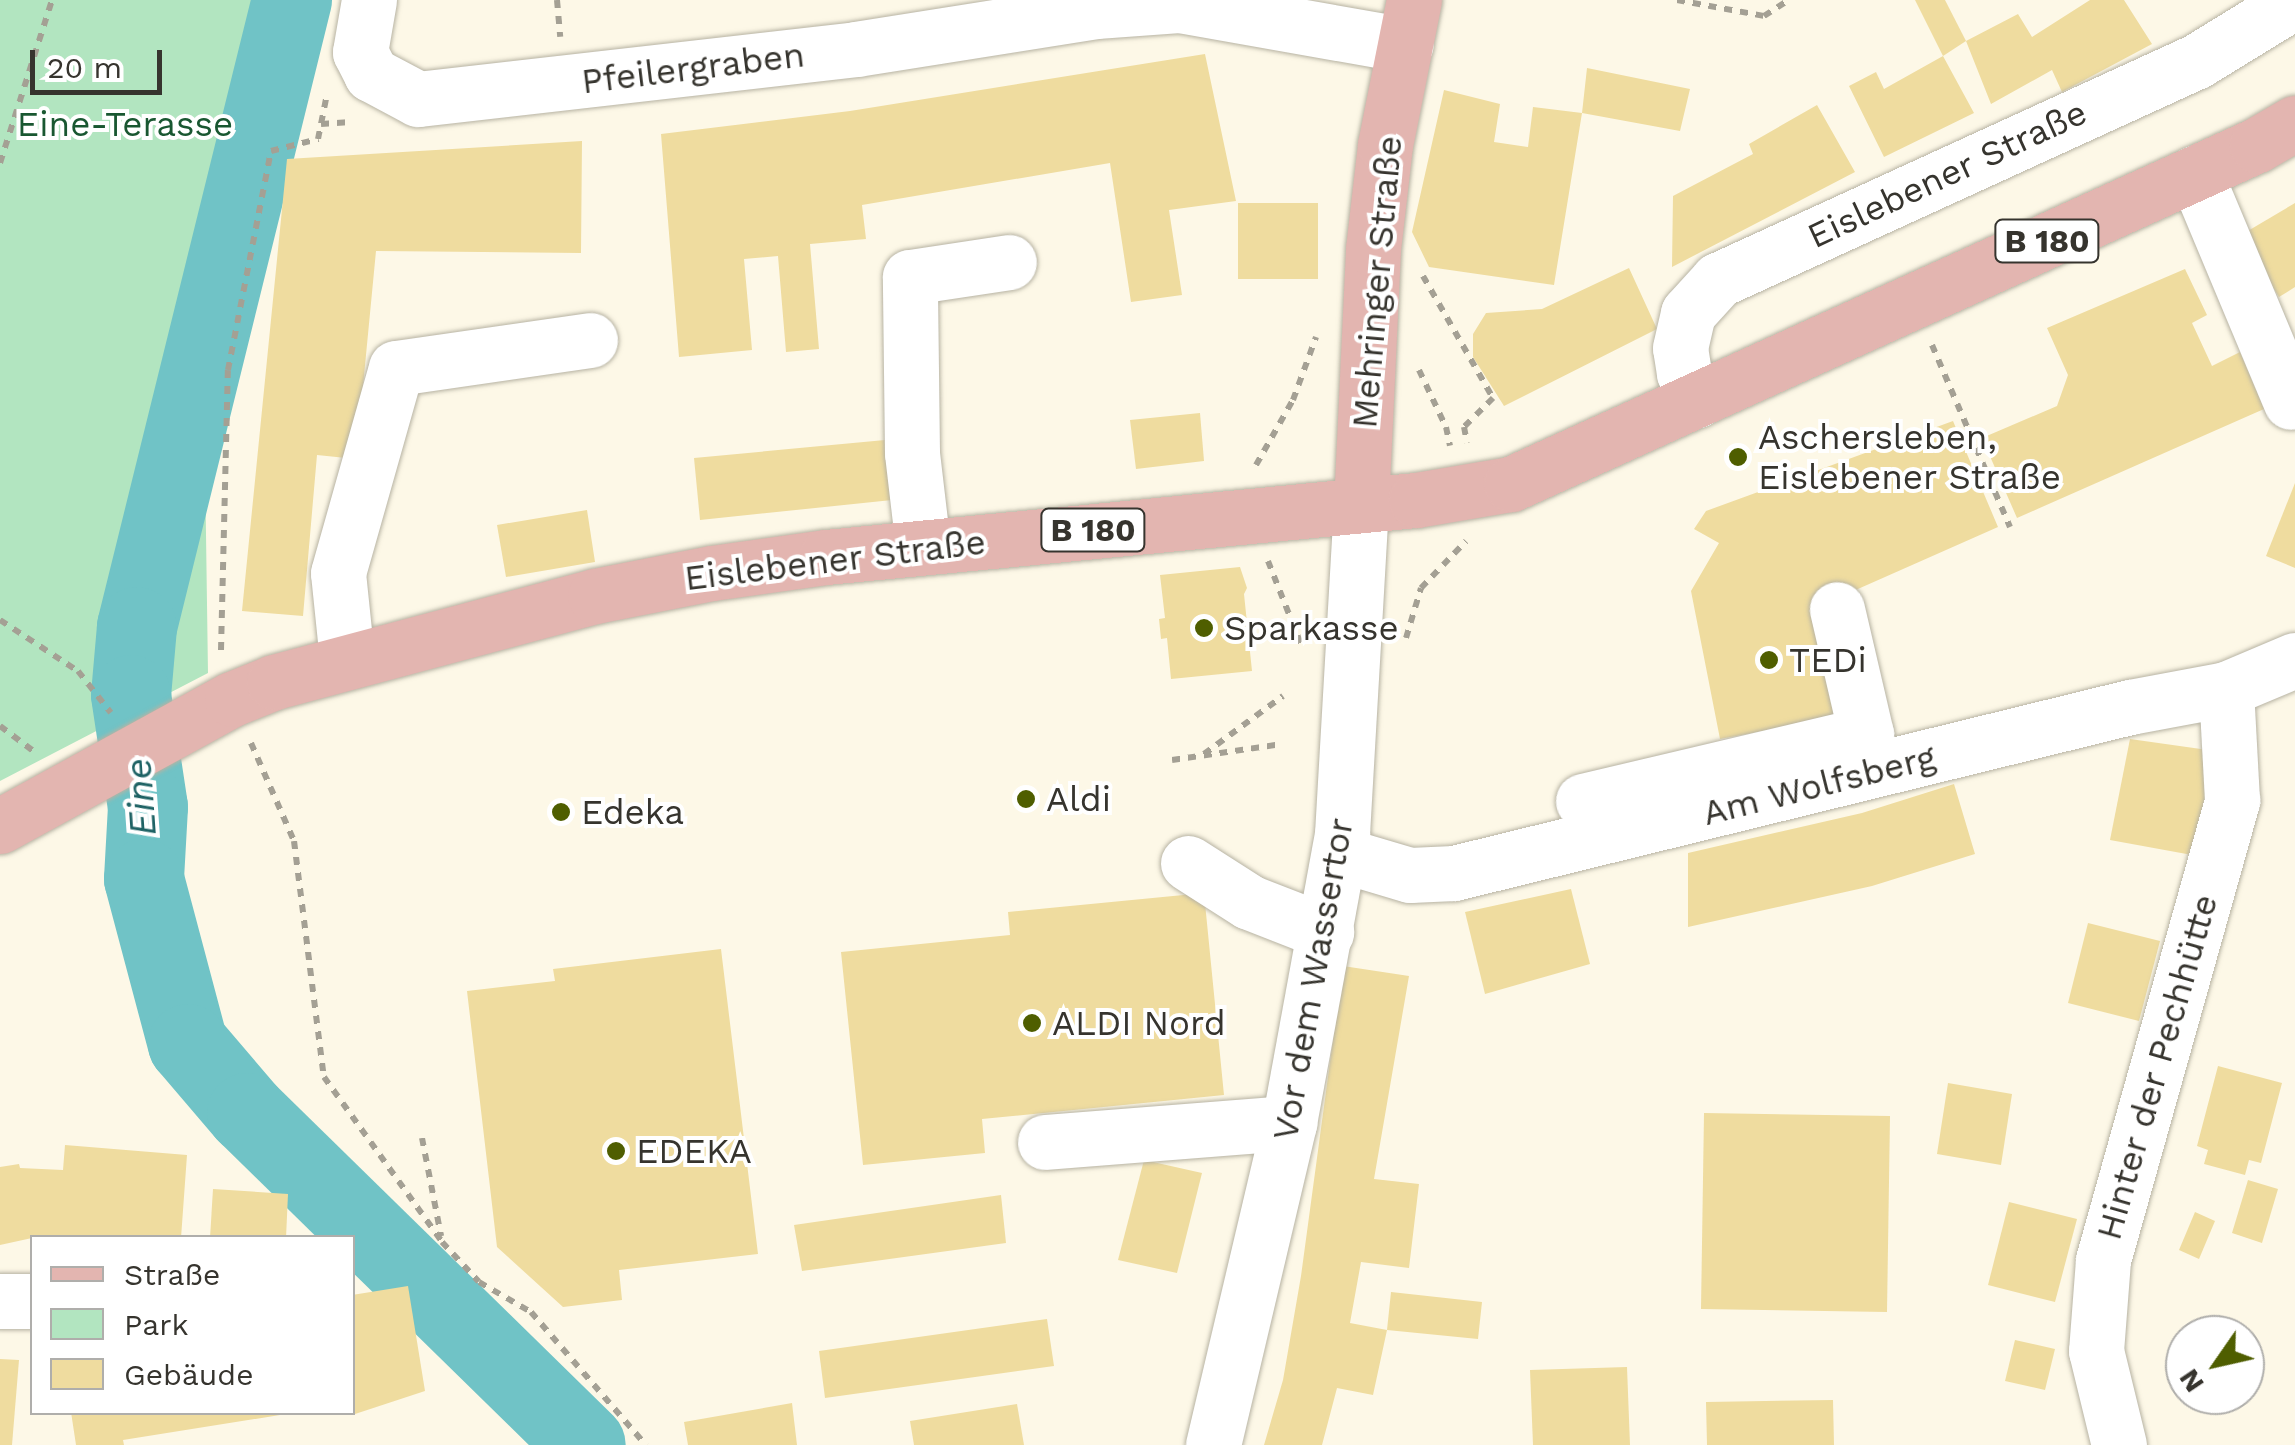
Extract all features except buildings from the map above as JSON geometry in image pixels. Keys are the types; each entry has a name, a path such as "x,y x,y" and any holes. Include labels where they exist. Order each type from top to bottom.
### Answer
{"main road":[{"name":"Mehringer Straße","path":"1361,506 1373,248 1385,145 1410,23"},
{"name":"Eislebener Straße","path":"0,826 220,705 347,660 482,622 651,584 924,547 1468,493 1551,469 2195,173 2295,123"}],"street":[{"name":"Pfeilergraben","path":"369,0 360,52 372,74 418,100 856,49 1072,5 1179,3 1410,23"},
{"name":"Eislebener Straße","path":"1697,400 1684,373 1680,348 1688,313 1718,280 2197,61 2295,1"},
{"path":"2195,173 2291,402"},
{"path":"924,547 912,454 910,277 1010,262"},
{"path":"347,660 338,572 396,368 590,340"},
{"name":"Vor dem Wassertor","path":"1213,1445 1289,1123 1326,932 1347,790 1361,506"},
{"path":"1583,801 1866,734 1837,609"},
{"name":"Am Wolfsberg","path":"1338,854 1410,875 1454,873 2130,687 2226,690 2295,660"},
{"name":"Hinter der Pechhütte","path":"2119,1445 2096,1351 2103,1260 2232,800 2226,690"},
{"path":"1188,863 1250,902 1326,932"},
{"path":"1045,1142 1289,1123"},
{"path":"0,1301 30,1302"}],"path":[{"path":"0,163 52,0"},
{"path":"1677,0 1764,16 1789,0"},
{"path":"328,89 318,138 272,151 228,370 220,705 294,842 324,1077 442,1242 478,1282 531,1312 646,1445"},
{"path":"1404,644 1421,588 1468,539 1464,427 1493,398 1421,272"},
{"path":"1912,302 2010,527"},
{"path":"1290,614 1264,550 1256,465 1293,400 1319,328"},
{"path":"1414,360 1446,426 1468,493"},
{"path":"0,620 78,671 127,756"},
{"path":"1201,756 1283,696"},
{"path":"1172,760 1282,744"},
{"path":"422,1138 442,1242"}],"green space":[{"name":"Eine-Terasse","path":"0,0 296,0 238,173 204,394 208,673 0,781"}],"waterway":[{"name":"Eine","path":"292,0 137,627 131,695 148,807 144,879 188,1044 247,1113 586,1445"}],"place":[{"name":"Aschersleben, Eislebener Straße","path":"1738,457"},
{"name":"Sparkasse","path":"1204,628"},
{"name":"TEDi","path":"1769,660"},
{"name":"Aldi","path":"1026,799"},
{"name":"Edeka","path":"561,812"},
{"name":"ALDI Nord","path":"1032,1023"},
{"name":"EDEKA","path":"616,1151"}]}
